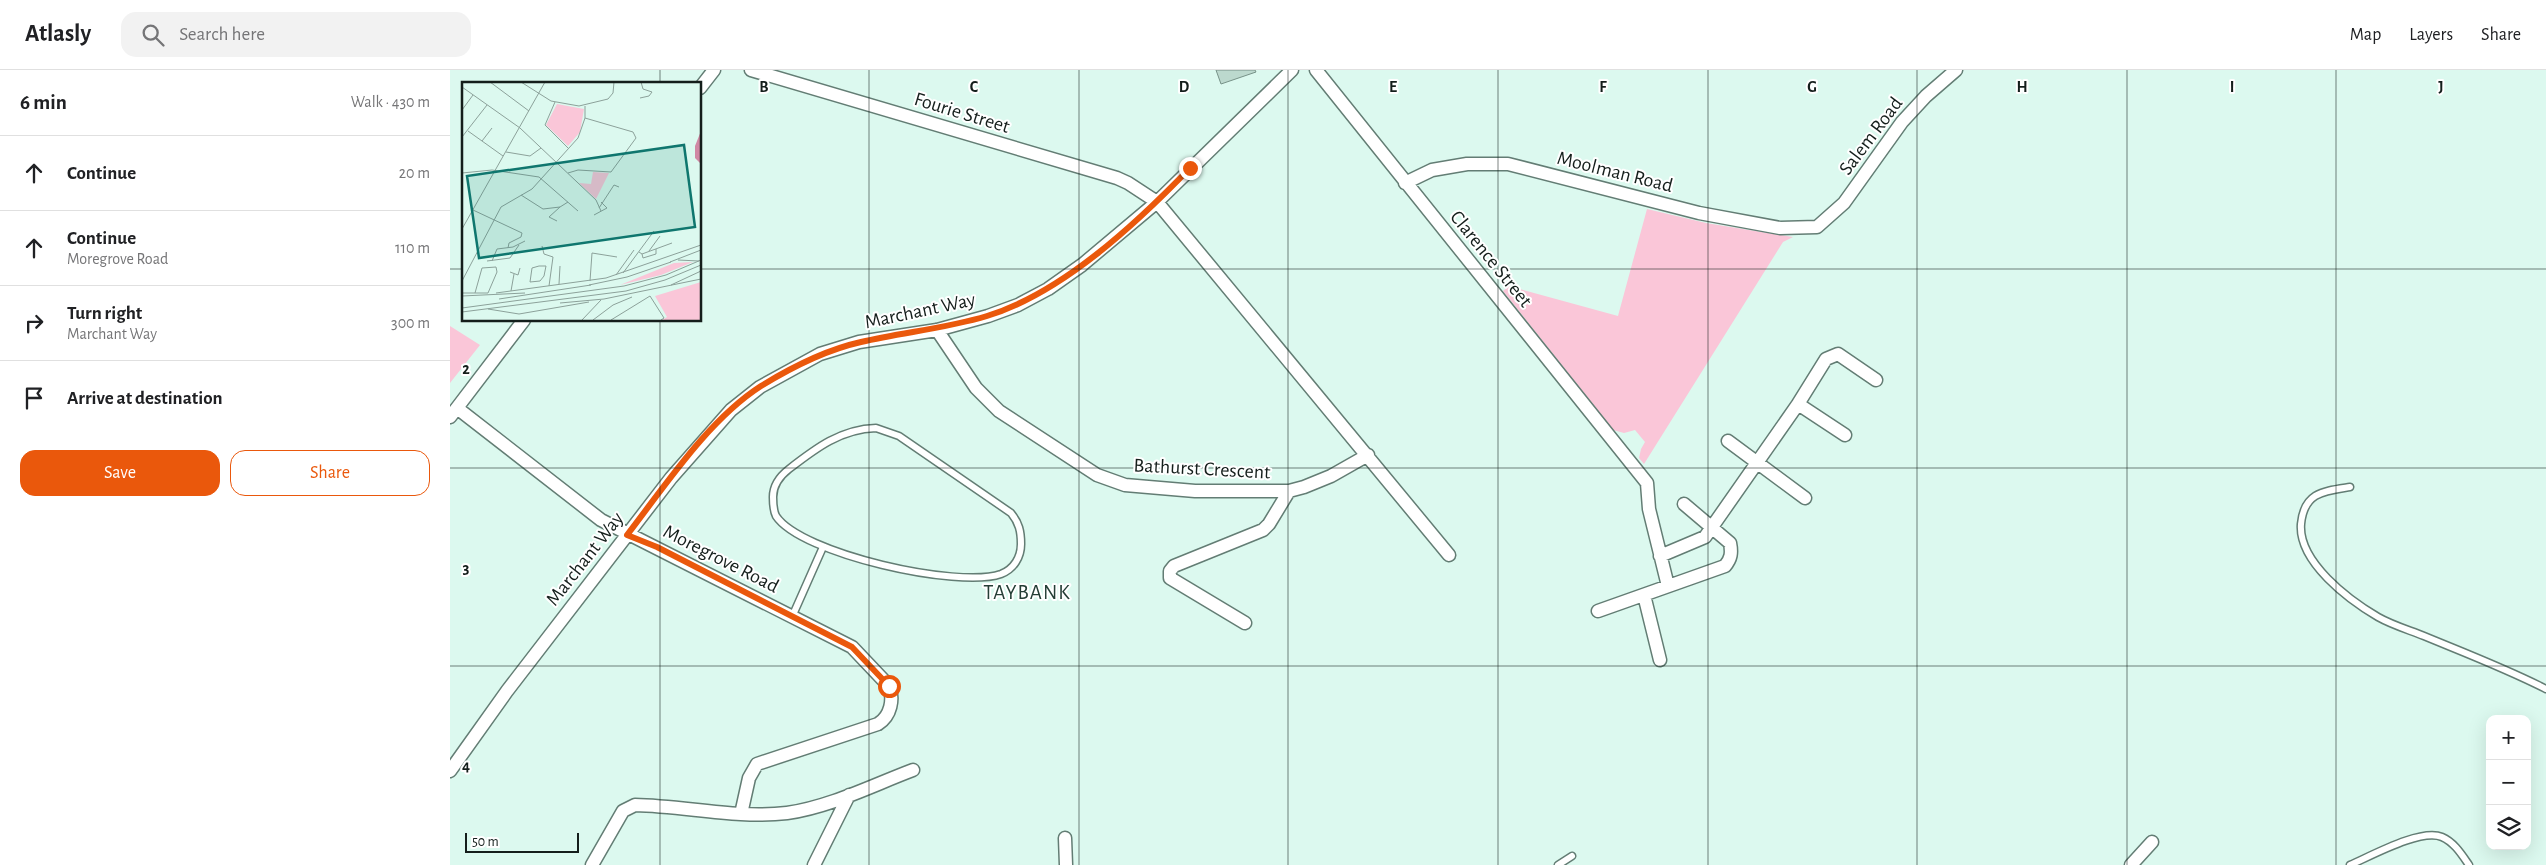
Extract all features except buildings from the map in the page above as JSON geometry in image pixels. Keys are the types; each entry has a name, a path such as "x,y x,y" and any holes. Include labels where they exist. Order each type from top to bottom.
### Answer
{"street":[{"path":"701,87 714,70"},
{"name":"Fourie Street","path":"751,70 1117,178 1158,202"},
{"name":"Marchant Way","path":"450,771 507,691 627,535 705,438 731,410 760,387 820,354 859,342 937,330 988,316 1018,305 1048,289 1082,265 1158,202 1292,70"},
{"name":"Clarence Street","path":"1316,70 1406,184 1638,469 1647,483 1649,510 1668,586"},
{"name":"Salem Road","path":"1817,227 1844,203 1902,122 1926,96 1956,70"},
{"name":"Moolman Road","path":"1406,184 1432,170 1467,164 1508,164 1699,213 1780,228 1817,227"},
{"path":"1158,202 1449,555"},
{"path":"454,413 523,321"},
{"name":"Bathurst Crescent","path":"937,330 976,388 992,404 1023,426 1111,481 1125,485 1195,491 1289,491 1304,488 1331,476 1368,455"},
{"path":"1660,556 1699,542 1712,529 1798,404 1826,359 1838,354 1876,380"},
{"path":"1798,404 1845,435"},
{"name":"Moregrove Road","path":"454,413 601,520 627,535 657,547 852,647 889,686 892,693 889,713 885,720 864,730 757,764 749,778 741,814"},
{"path":"1728,441 1805,498"},
{"path":"1245,623 1170,578 1170,571 1174,566 1263,530 1269,524 1289,491"},
{"path":"1598,611 1725,566 1732,552 1730,544 1684,504"},
{"path":"1644,595 1660,660"},
{"path":"592,865 619,817 630,807 648,806 741,814 790,812 820,805 913,770"},
{"path":"814,865 849,794"},
{"path":"1064,838 1066,865"},
{"path":"2131,865 2152,842"}],"lane":[{"path":"876,428 899,436 1011,513 1019,527 1021,547 1019,558 1008,571 989,576 962,577 906,570 824,547 792,530 776,515 772,506 776,483 783,473 826,442 845,433 876,428"},
{"path":"2350,487 2324,491 2315,495 2303,512 2301,527 2304,542 2311,557 2335,586 2380,618 2546,689"},
{"path":"792,617 824,547"},
{"path":"2350,865 2411,839 2434,835 2444,838 2452,844 2469,865"},
{"path":"1558,865 1572,856"}],"shaded area":[{"path":"1647,209 1706,223 1793,237 1783,242 1644,464 1639,458 1645,442 1635,430 1624,433 1613,430 1503,291 1509,286 1618,316"},
{"path":"450,326 480,345 450,383"}],"district":[{"name":"TAYBANK","path":"1027,592"}],"route":[{"path":"889,686 852,647 657,547 627,535 705,438 731,410 760,387 820,354 859,342 894,335 937,330 988,316 1018,305 1048,289 1082,265 1158,202 1190,168"}]}
